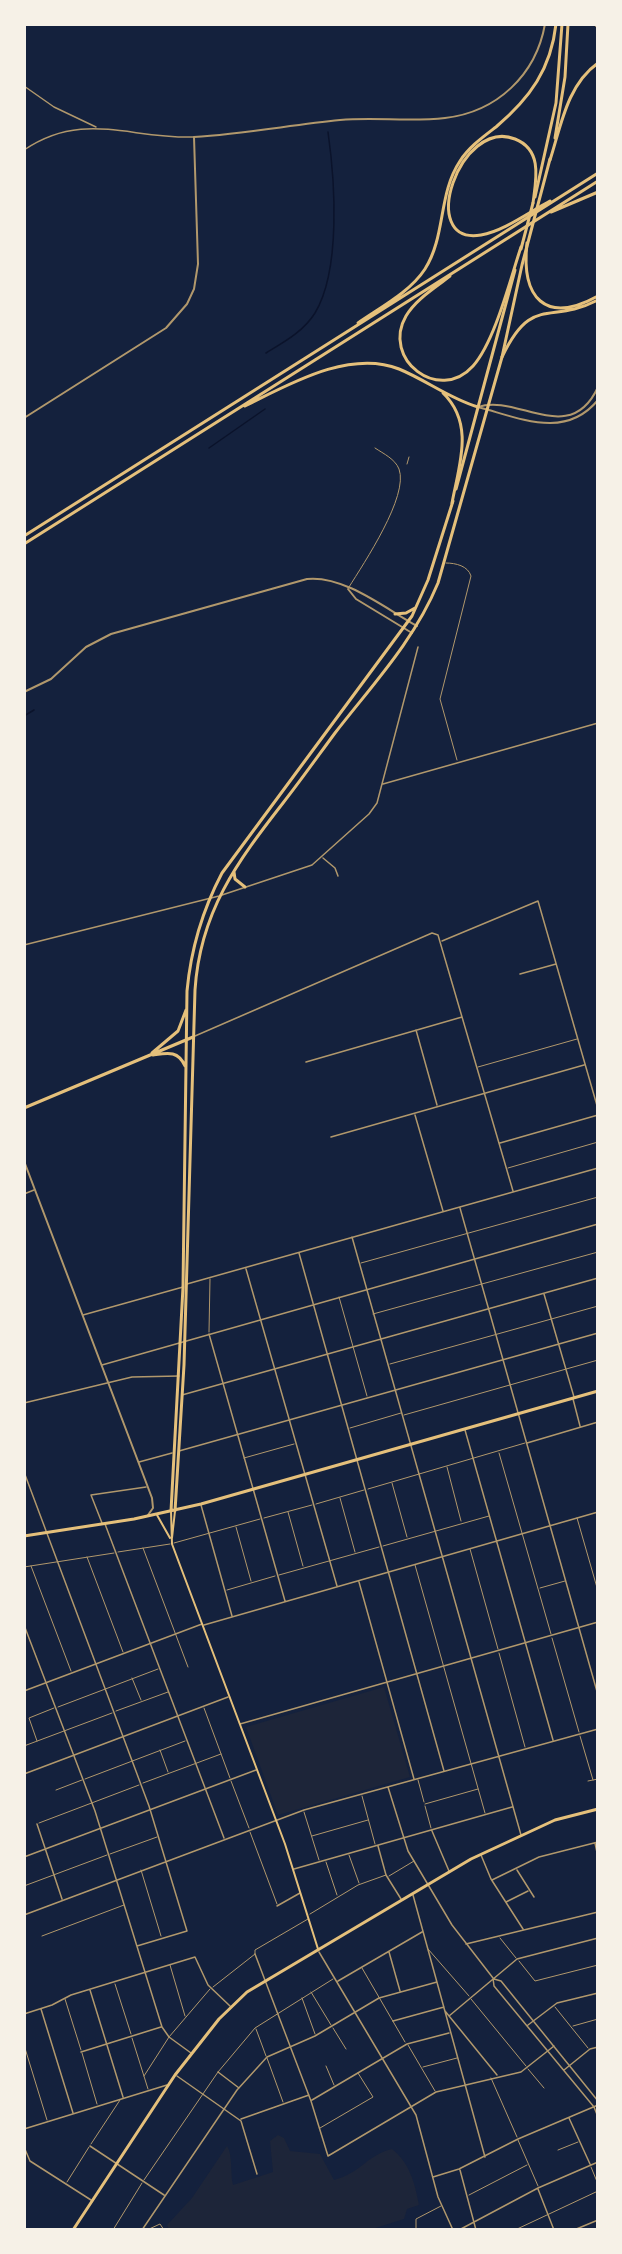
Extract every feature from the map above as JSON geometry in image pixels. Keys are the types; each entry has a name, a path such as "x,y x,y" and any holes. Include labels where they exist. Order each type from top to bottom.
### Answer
{"main road":[{"path":"327,345 406,289 423,272 434,250 446,192 454,171 474,144 515,110 534,89 550,57 556,24"},
{"path":"172,1544 183,1341 187,1008 193,949 209,898 242,845 404,628 417,607 429,580 533,203 556,103 562,24"},
{"path":"550,160 562,98 568,24"},
{"path":"184,1286 193,1037 199,954 208,921 234,870 413,633 432,597 490,403 527,243 550,160 573,92 581,78 598,63"},
{"path":"535,193 537,169 530,151 515,139 493,138 477,147 460,168 450,193 448,214 452,224 462,232 482,234 568,192"},
{"path":"24,536 598,173"},
{"path":"24,544 598,181"},
{"path":"539,218 598,192"},
{"path":"527,243 526,278 531,292 541,301 562,307 598,298"},
{"path":"468,262 421,298 403,322 400,340 404,357 415,371 428,378 441,380 458,377 469,370 478,359 490,336 521,247"},
{"path":"502,357 513,334 526,320 539,315 579,308 598,298"},
{"path":"230,414 304,379 355,365 392,366 478,408"},
{"path":"437,388 455,409 463,432 463,449 452,503"},
{"path":"395,614 406,613 417,607"},
{"path":"234,870 235,879 245,887"},
{"path":"148,1056 176,1034 187,1008"},
{"path":"24,1108 193,1037"},
{"path":"148,1056 175,1054 181,1057 186,1069"},
{"path":"180,1395 183,1341"},
{"path":"24,1536 156,1515 201,1504 598,1390"},
{"path":"156,1515 160,1517 172,1544 229,1696 293,1869 318,1949"},
{"path":"73,2230 175,2075 230,2007 266,1980 481,1854 555,1820 598,1809"}],"street":[{"path":"24,150 45,136 62,130 99,128 144,136 194,137 355,119 441,118 470,112 495,101 519,80 535,55 545,24"},
{"path":"24,86 61,111 99,128"},
{"path":"24,418 166,328 187,304 194,289 198,264 194,137"},
{"path":"478,408 490,403 541,417 560,416 585,405 598,387"},
{"path":"478,408 540,424 556,424 580,416 598,400"},
{"path":"24,692 64,670 86,647 121,630 307,579 331,580 348,589 360,592 417,626"},
{"path":"348,589 356,599 413,633"},
{"path":"24,945 219,896 312,865 322,858 369,814 377,803 418,647"},
{"path":"383,784 598,723"},
{"path":"322,858 335,868 338,876"},
{"path":"442,941 538,901 598,1109"},
{"path":"193,1037 432,933 438,935 442,941 513,1192"},
{"path":"520,974 556,964"},
{"path":"306,1062 463,1017"},
{"path":"416,1030 437,1106"},
{"path":"331,1137 585,1064"},
{"path":"415,1113 443,1212"},
{"path":"499,1143 598,1115"},
{"path":"24,1161 147,1486 153,1508 143,1517"},
{"path":"82,1315 598,1168"},
{"path":"24,1194 35,1190"},
{"path":"460,1207 598,1695"},
{"path":"101,1365 598,1224"},
{"path":"352,1238 521,1835"},
{"path":"298,1253 444,1772"},
{"path":"246,1269 337,1587"},
{"path":"180,1395 598,1278"},
{"path":"544,1293 580,1427"},
{"path":"138,1463 598,1333"},
{"path":"209,1334 285,1602"},
{"path":"24,1403 141,1376 180,1376"},
{"path":"526,1443 598,1422"},
{"path":"464,1428 553,1741"},
{"path":"24,1472 141,1784 187,1931 137,1946"},
{"path":"147,1486 92,1495 225,1839"},
{"path":"24,1491 30,1488"},
{"path":"201,1504 233,1617"},
{"path":"24,1691 202,1625 598,1512"},
{"path":"358,1581 416,1779"},
{"path":"239,1724 598,1622"},
{"path":"24,1625 101,1828 162,2027 170,2037 192,2053"},
{"path":"24,1774 229,1696"},
{"path":"24,1915 304,1810 598,1729"},
{"path":"24,1857 256,1770"},
{"path":"388,1786 402,1838 465,1945 493,1978 501,1981 598,2101"},
{"path":"293,1869 513,1807"},
{"path":"37,1824 62,1900"},
{"path":"432,1830 450,1871"},
{"path":"492,1880 539,1857 596,1843 598,1857"},
{"path":"377,1846 387,1876 402,1900"},
{"path":"481,1854 492,1880 523,1930"},
{"path":"516,1868 534,1897"},
{"path":"506,1902 529,1890"},
{"path":"278,1906 301,1892"},
{"path":"413,1893 485,2157"},
{"path":"465,1945 598,1912"},
{"path":"338,1982 423,1931"},
{"path":"449,2016 517,1959 598,1938"},
{"path":"318,1949 411,2107 441,2206 453,2230"},
{"path":"389,1952 400,1992"},
{"path":"255,1954 309,2095 328,2156 436,2092 527,2068 554,2046"},
{"path":"24,2014 90,1989 195,1957 211,1989 230,2007"},
{"path":"493,1978 494,1986 594,2107 598,2117"},
{"path":"142,2230 239,2088 267,2057 315,2036 379,1998 437,1982"},
{"path":"90,1989 122,2099"},
{"path":"527,2026 553,2005 598,1993"},
{"path":"41,2009 73,2114"},
{"path":"444,2009 498,2076"},
{"path":"393,2021 444,2009"},
{"path":"81,2052 162,2027"},
{"path":"311,2101 407,2044 451,2032"},
{"path":"563,2071 590,2049 598,2047"},
{"path":"218,2072 239,2088"},
{"path":"175,2075 240,2120 257,2174"},
{"path":"24,2128 169,2084"},
{"path":"240,2120 309,2095"},
{"path":"432,2177 459,2169 518,2139 598,2105"},
{"path":"569,2118 590,2165"},
{"path":"90,2146 165,2196"},
{"path":"24,2147 30,2161 92,2200"},
{"path":"459,2230 538,2188 598,2162"},
{"path":"459,2169 476,2230"},
{"path":"538,2188 554,2230"},
{"path":"574,2230 598,2220"}],"lane":[{"path":"348,589 390,517 400,481 395,463 375,448"},
{"path":"407,464 409,457"},
{"path":"444,562 466,568 471,578 440,699 458,762"},
{"path":"478,1067 578,1038"},
{"path":"507,1168 598,1142"},
{"path":"359,1263 598,1197"},
{"path":"373,1314 598,1252"},
{"path":"209,1334 210,1278"},
{"path":"339,1297 368,1398"},
{"path":"388,1365 598,1306"},
{"path":"349,1429 598,1360"},
{"path":"244,1458 296,1443"},
{"path":"24,1567 172,1544 526,1443"},
{"path":"499,1451 593,1780"},
{"path":"446,1466 462,1523"},
{"path":"392,1482 408,1539"},
{"path":"339,1497 355,1554"},
{"path":"287,1512 303,1568"},
{"path":"225,1590 489,1516"},
{"path":"577,1518 598,1591"},
{"path":"235,1526 251,1583"},
{"path":"143,1548 188,1667"},
{"path":"469,1548 526,1749"},
{"path":"87,1557 123,1653"},
{"path":"414,1564 485,1815"},
{"path":"31,1566 72,1673"},
{"path":"538,1588 565,1581"},
{"path":"37,1741 29,1718 160,1668"},
{"path":"132,1678 141,1702"},
{"path":"24,1746 169,1692"},
{"path":"203,1706 278,1906"},
{"path":"56,1790 187,1740"},
{"path":"159,1750 169,1774"},
{"path":"37,1824 221,1754"},
{"path":"416,1779 432,1830"},
{"path":"588,1781 598,1779"},
{"path":"425,1804 478,1789"},
{"path":"361,1794 377,1846"},
{"path":"304,1810 320,1862"},
{"path":"312,1836 368,1820"},
{"path":"24,1886 158,1836"},
{"path":"348,1854 360,1884"},
{"path":"325,1860 338,1897"},
{"path":"144,2076 170,2037 211,1989 255,1954 255,1950 360,1884 387,1876 414,1861"},
{"path":"141,1870 162,1938"},
{"path":"42,1936 124,1905"},
{"path":"498,1936 535,1982 598,1965"},
{"path":"428,1947 544,2088"},
{"path":"170,1964 186,2018"},
{"path":"362,1968 436,2092"},
{"path":"113,2230 143,2181 203,2093 255,2028 301,1997 335,1978"},
{"path":"115,1981 148,2091"},
{"path":"311,1991 346,2049"},
{"path":"301,1997 315,2036"},
{"path":"65,1998 98,2106"},
{"path":"553,2005 590,2049"},
{"path":"571,2026 598,2019"},
{"path":"255,2028 284,2104"},
{"path":"24,2045 48,2121"},
{"path":"421,2067 458,2057"},
{"path":"326,2066 334,2087"},
{"path":"320,2127 373,2097 358,2073"},
{"path":"491,2078 538,2188"},
{"path":"66,2184 122,2099"},
{"path":"558,2150 580,2142"},
{"path":"467,2196 528,2164"},
{"path":"590,2165 598,2184"},
{"path":"515,2230 598,2191"},
{"path":"416,2230 416,2219 441,2206"},
{"path":"147,2230 160,2224 164,2230"}],"shaded area":[{"path":"384,1687 410,1777 278,1815 246,1727"},
{"path":"278,2135 284,2138 290,2151 320,2154 334,2180 351,2173 376,2155 392,2149 407,2167 419,2205 407,2209 404,2219 369,2230 169,2230 167,2225 192,2198 227,2146 233,2185 273,2172 270,2141"}],"waterway":[{"path":"266,353 305,326 315,313 323,295 329,273 334,225 333,175 328,132"},
{"path":"209,448 265,409"},
{"path":"24,716 34,710"}]}
